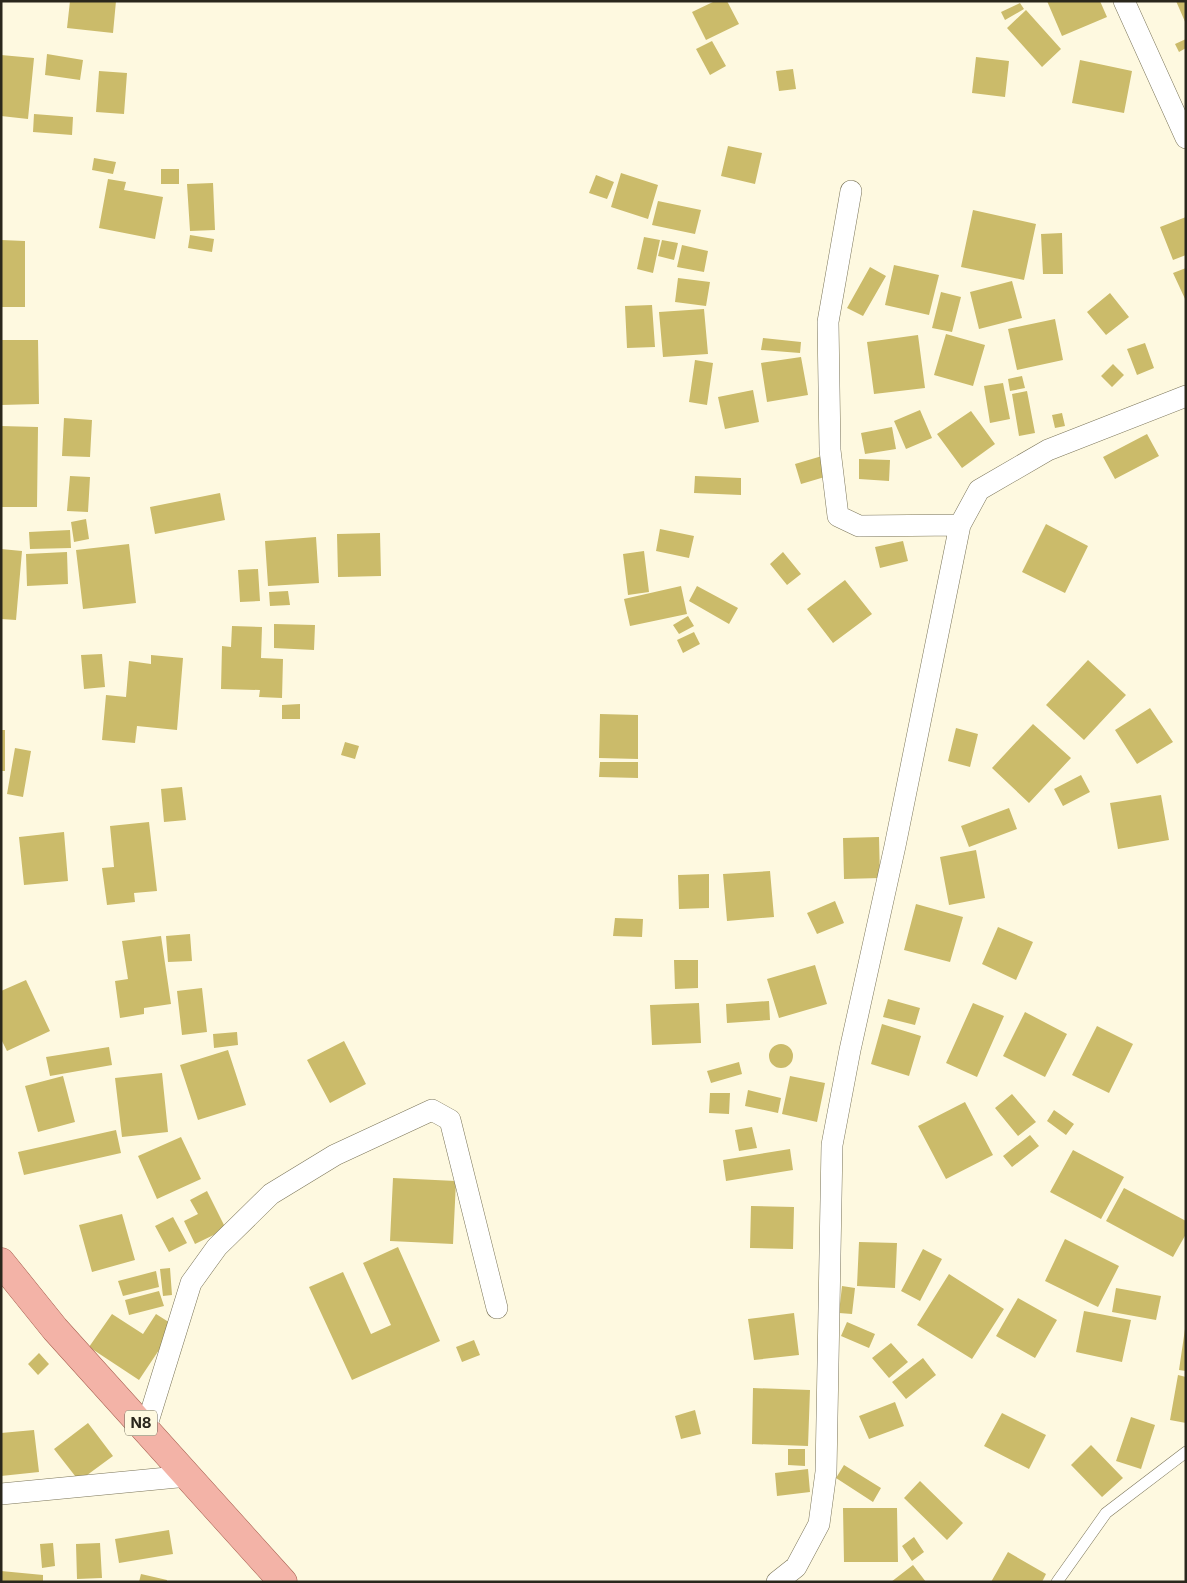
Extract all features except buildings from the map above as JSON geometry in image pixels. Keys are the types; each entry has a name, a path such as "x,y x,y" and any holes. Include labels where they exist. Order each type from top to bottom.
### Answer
{"main road":[{"name":"N8","path":"1,1262 55,1329 283,1582"}],"street":[{"path":"1124,1 1186,138"},
{"path":"851,191 828,322 830,450 838,516 859,526 960,525"},
{"path":"777,1582 796,1567 819,1524 826,1472 832,1145 850,1050 895,846 960,525 979,490 1048,450 1186,396"},
{"path":"146,1428 191,1283 217,1247 271,1194 335,1155 432,1110 450,1120 497,1308"},
{"path":"1,1494 188,1476"}],"lane":[{"path":"1057,1582 1106,1513 1186,1452"}]}
